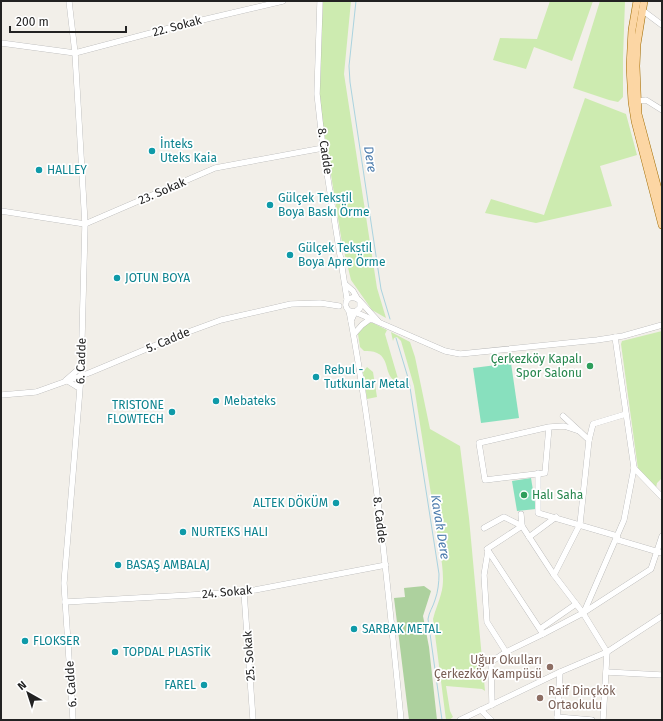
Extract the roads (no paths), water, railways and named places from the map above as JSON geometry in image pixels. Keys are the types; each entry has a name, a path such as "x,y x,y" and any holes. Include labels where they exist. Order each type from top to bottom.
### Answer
{"main road":[{"path":"634,44 637,1"},
{"path":"644,1 630,67 638,114 662,204"},
{"path":"635,101 635,121 662,225"}],"street":[{"name":"6. Cadde","path":"69,1 75,53 85,224 81,376 64,583 73,720"},
{"name":"22. Sokak","path":"1,43 75,53 202,20 283,1"},
{"name":"8. Cadde","path":"320,1 317,94 345,284 344,303"},
{"path":"642,10 662,25"},
{"path":"635,101 646,100 661,108"},
{"name":"23. Sokak","path":"85,224 215,168 324,148"},
{"path":"1,210 85,224"},
{"path":"345,284 353,291 358,300 380,323"},
{"path":"351,321 356,312 360,308 358,300 353,297 344,303 348,311 356,312 445,351 460,354 615,337 662,326"},
{"name":"5. Cadde","path":"1,395 36,392 66,380 92,372 180,335 221,320 290,304 344,303"},
{"name":"8. Cadde","path":"348,311 354,334 363,390 386,565 401,720"},
{"path":"354,334 370,319"},
{"path":"583,612 624,520 634,468 615,337"},
{"path":"80,388 66,380 81,365 92,372"},
{"path":"554,575 580,524 589,440 593,424 626,414"},
{"path":"563,416 589,440"},
{"path":"549,427 545,473 485,480 479,443 549,427 564,426 579,431"},
{"path":"634,468 662,497"},
{"path":"538,473 538,513 580,524 617,536 618,540 659,552"},
{"path":"521,514 522,526 554,575 583,612 607,652 603,720"},
{"path":"484,528 504,517 522,526"},
{"path":"529,537 556,518"},
{"path":"506,652 487,622 484,576 488,551 487,549 522,526"},
{"path":"492,705 491,662 542,631 583,612 652,569 659,552 662,536"},
{"path":"488,551 542,631"},
{"name":"24. Sokak","path":"65,602 244,592 386,565"},
{"name":"25. Sokak","path":"244,592 253,720"},
{"path":"542,631 576,604"},
{"path":"460,720 467,718 560,672 607,652 662,616"},
{"path":"560,672 557,718 592,720"},
{"path":"606,672 662,675"},
{"path":"481,710 491,720"}],"waterway":[{"name":"Dere","path":"356,1 349,66 350,82 381,289 390,319"},
{"name":"Kavak Dere","path":"396,338 409,381 439,574 437,594 428,619 442,720"}],"place":[{"name":"İnteks Uteks Kaia","path":"152,151"},
{"name":"HALLEY","path":"39,170"},
{"name":"Gülçek Tekstil Boya Baskı Örme","path":"270,205"},
{"name":"Gülçek Tekstil Boya Apre Örme","path":"290,255"},
{"name":"JOTUN BOYA","path":"117,278"},
{"name":"Çerkezköy Kapalı Spor Salonu","path":"590,366"},
{"name":"Rebul - Tutkunlar Metal","path":"316,377"},
{"name":"Mebateks","path":"216,401"},
{"name":"TRISTONE FLOWTECH","path":"172,412"},
{"name":"Halı Saha","path":"524,495"},
{"name":"ALTEK DÖKÜM","path":"336,503"},
{"name":"NURTEKS HALI","path":"183,532"},
{"name":"BASAŞ AMBALAJ","path":"118,565"},
{"name":"SARBAK METAL","path":"354,629"},
{"name":"FLOKSER","path":"25,641"},
{"name":"TOPDAL PLASTİK","path":"115,652"},
{"name":"Uğur Okulları Çerkezköy Kampüsü","path":"550,667"},
{"name":"FAREL","path":"204,685"},
{"name":"Raif Dinçkök Ortaokulu","path":"540,698"}]}
